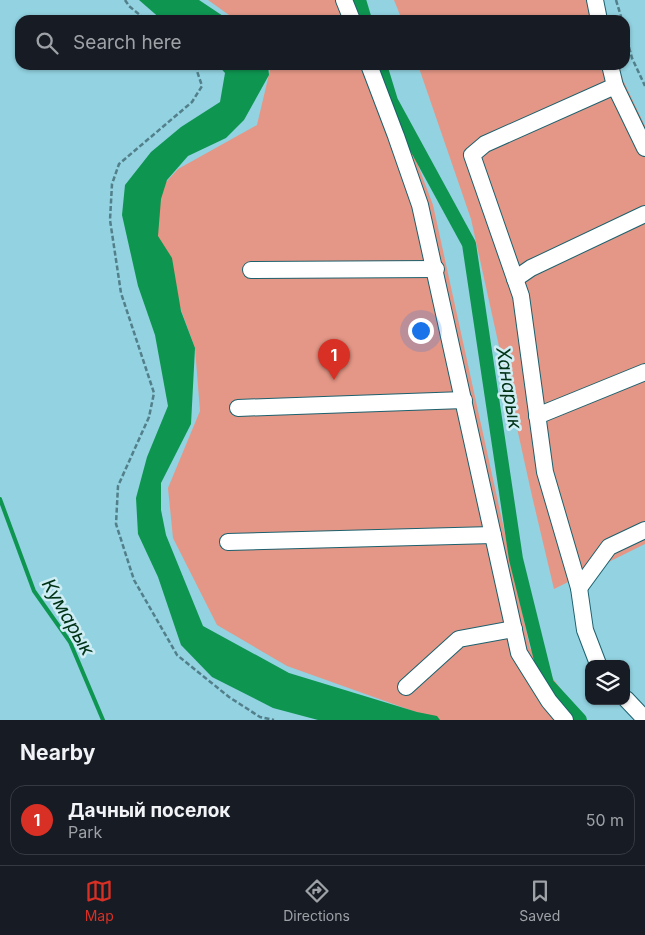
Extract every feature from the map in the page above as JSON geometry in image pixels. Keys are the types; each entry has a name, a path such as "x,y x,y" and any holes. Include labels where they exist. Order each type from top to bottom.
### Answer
{"street":[{"path":"344,0 350,15"},
{"path":"594,0 598,15"},
{"path":"371,70 420,206 436,269 519,653 549,701 565,720"},
{"path":"611,70 614,86 645,148"},
{"path":"596,660 585,630 579,588 545,472 521,296 472,155 485,144 614,86"},
{"path":"515,279 531,268 645,214"},
{"path":"251,270 436,269"},
{"path":"537,416 645,372"},
{"path":"238,408 464,400"},
{"path":"579,588 609,547 645,530"},
{"path":"228,542 493,535"},
{"path":"406,687 459,639 514,629"},
{"path":"630,703 645,719"}],"path":[{"path":"125,0 140,15"},
{"path":"616,0 620,15"},
{"path":"630,51 645,86"},
{"path":"197,70 202,86 192,102 119,164 112,184 110,220 121,293 154,393 149,416 118,486 116,524 134,580 177,655 229,698 260,717 274,720"}],"shaded area":[{"path":"139,0 199,0 222,15 156,15"},
{"path":"208,0 356,0 362,15 229,15"},
{"path":"394,0 600,0 604,15 400,15"},
{"path":"222,70 268,70 269,75 244,120 226,138 188,156 167,180 161,199 158,236 172,258 181,311 195,348 191,424 161,483 161,510 166,535 203,626 289,673 417,712 437,716 440,720 318,720 273,708 212,677 181,645 158,577 138,534 136,498 147,457 168,406 155,335 138,286 122,215 125,185 151,152 181,127 220,102 225,73"},
{"path":"270,70 382,70 433,205 530,648 584,720 438,720 287,666 217,625 173,538 168,488 200,411 195,348 155,239 157,192 178,169 257,125"},
{"path":"420,70 620,70 623,80 645,126 645,544 554,589 532,496 471,219"}],"waterway":[{"name":"Ханарык","path":"359,0 364,15"},
{"name":"Ханарык","path":"382,70 391,101 469,244 516,559 547,684 580,720"},
{"name":"Кумарык","path":"0,499 34,591 70,642 103,720"}],"place":[{"name":"Дачный поселок","path":"334,380"}]}
